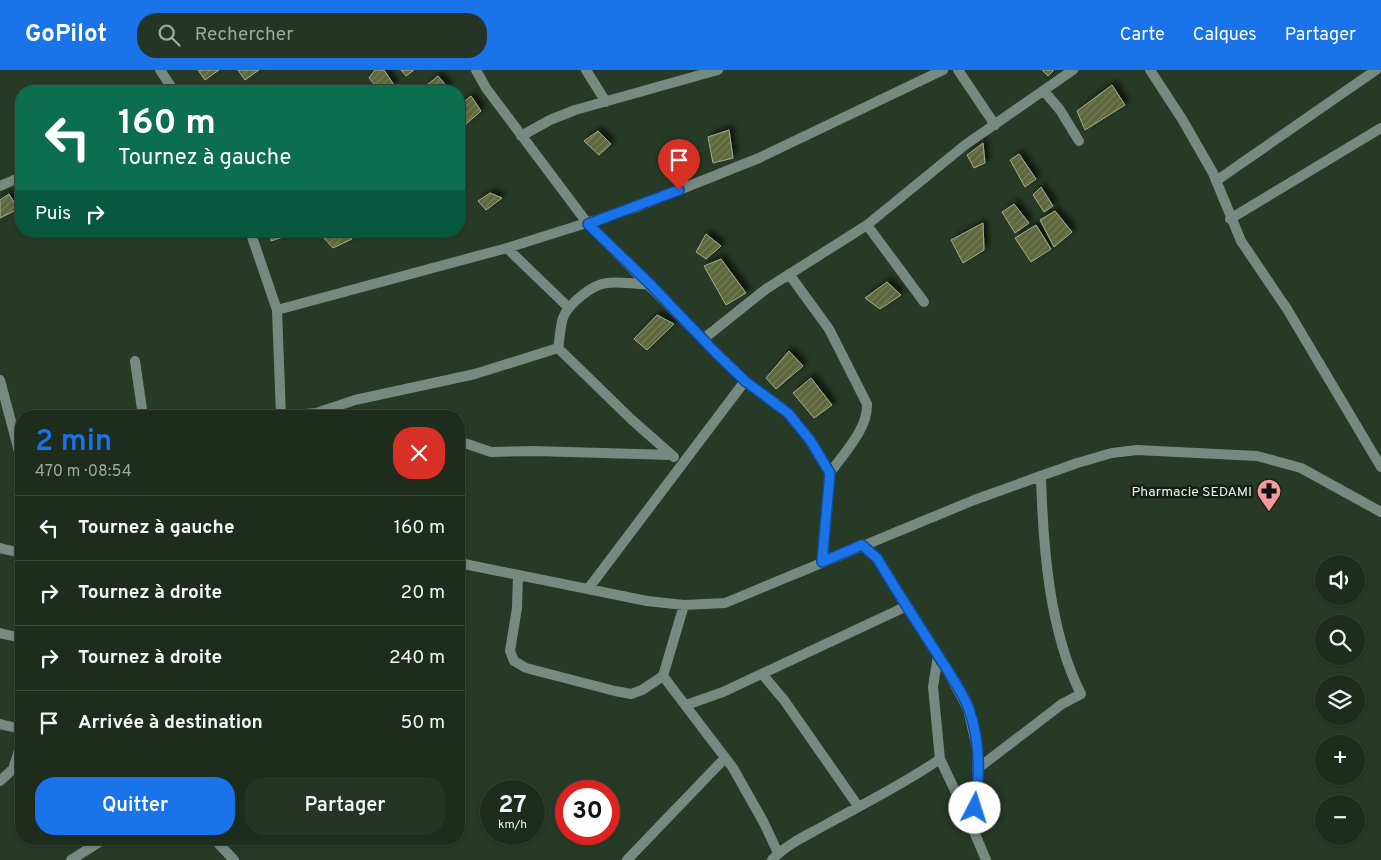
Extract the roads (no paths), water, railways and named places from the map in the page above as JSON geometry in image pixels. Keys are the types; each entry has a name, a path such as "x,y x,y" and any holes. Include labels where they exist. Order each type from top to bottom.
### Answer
{"street":[{"path":"160,70 170,85"},
{"path":"476,70 486,88 588,224 745,381 778,404 800,426 830,473"},
{"path":"586,70 606,102"},
{"path":"521,136 559,117 718,70"},
{"path":"277,310 508,248 588,224 734,169 944,70"},
{"path":"958,70 995,125"},
{"path":"702,340 789,274 867,225 965,145 1073,70"},
{"path":"1150,70 1182,119 1216,181 1230,219 1241,241 1287,309 1381,467"},
{"path":"1216,181 1376,70"},
{"path":"1044,91 1060,110 1079,141"},
{"path":"1230,219 1381,128"},
{"path":"0,186 15,180"},
{"path":"867,225 924,302"},
{"path":"252,237 277,310 283,410"},
{"path":"508,248 569,308"},
{"path":"789,274 829,329 867,404 868,414 861,428 830,473 822,562"},
{"path":"558,348 563,317 569,308 600,285 608,283 650,284"},
{"path":"325,410 355,400 475,374 558,348"},
{"path":"558,348 671,455 683,461"},
{"path":"134,361 142,410"},
{"path":"0,380 15,436"},
{"path":"588,589 745,381"},
{"path":"465,443 491,452 534,450 671,455"},
{"path":"465,564 588,589 684,605 725,603 974,500 1094,458 1137,450 1243,454 1301,468 1381,512"},
{"path":"977,769 1062,704 1081,694 1066,664 1054,605 1044,542 1042,477"},
{"path":"862,545 877,558 938,655 968,709 977,748 978,790 970,822"},
{"path":"0,548 15,552"},
{"path":"518,575 517,608 510,651 514,661 526,668 631,694 642,690 663,676 684,605"},
{"path":"686,706 762,674 907,606"},
{"path":"0,633 15,637"},
{"path":"938,655 933,687 940,759 986,860"},
{"path":"762,674 784,700 858,806"},
{"path":"663,676 726,758 742,783 775,856 858,806 917,775 940,759"},
{"path":"0,724 15,728"},
{"path":"628,860 726,758"},
{"path":"0,781 14,769 15,765"},
{"path":"71,860 95,845"},
{"path":"220,845 234,860"}],"place":[{"name":"Pharmacie SEDAMI","path":"1269,512"}]}
